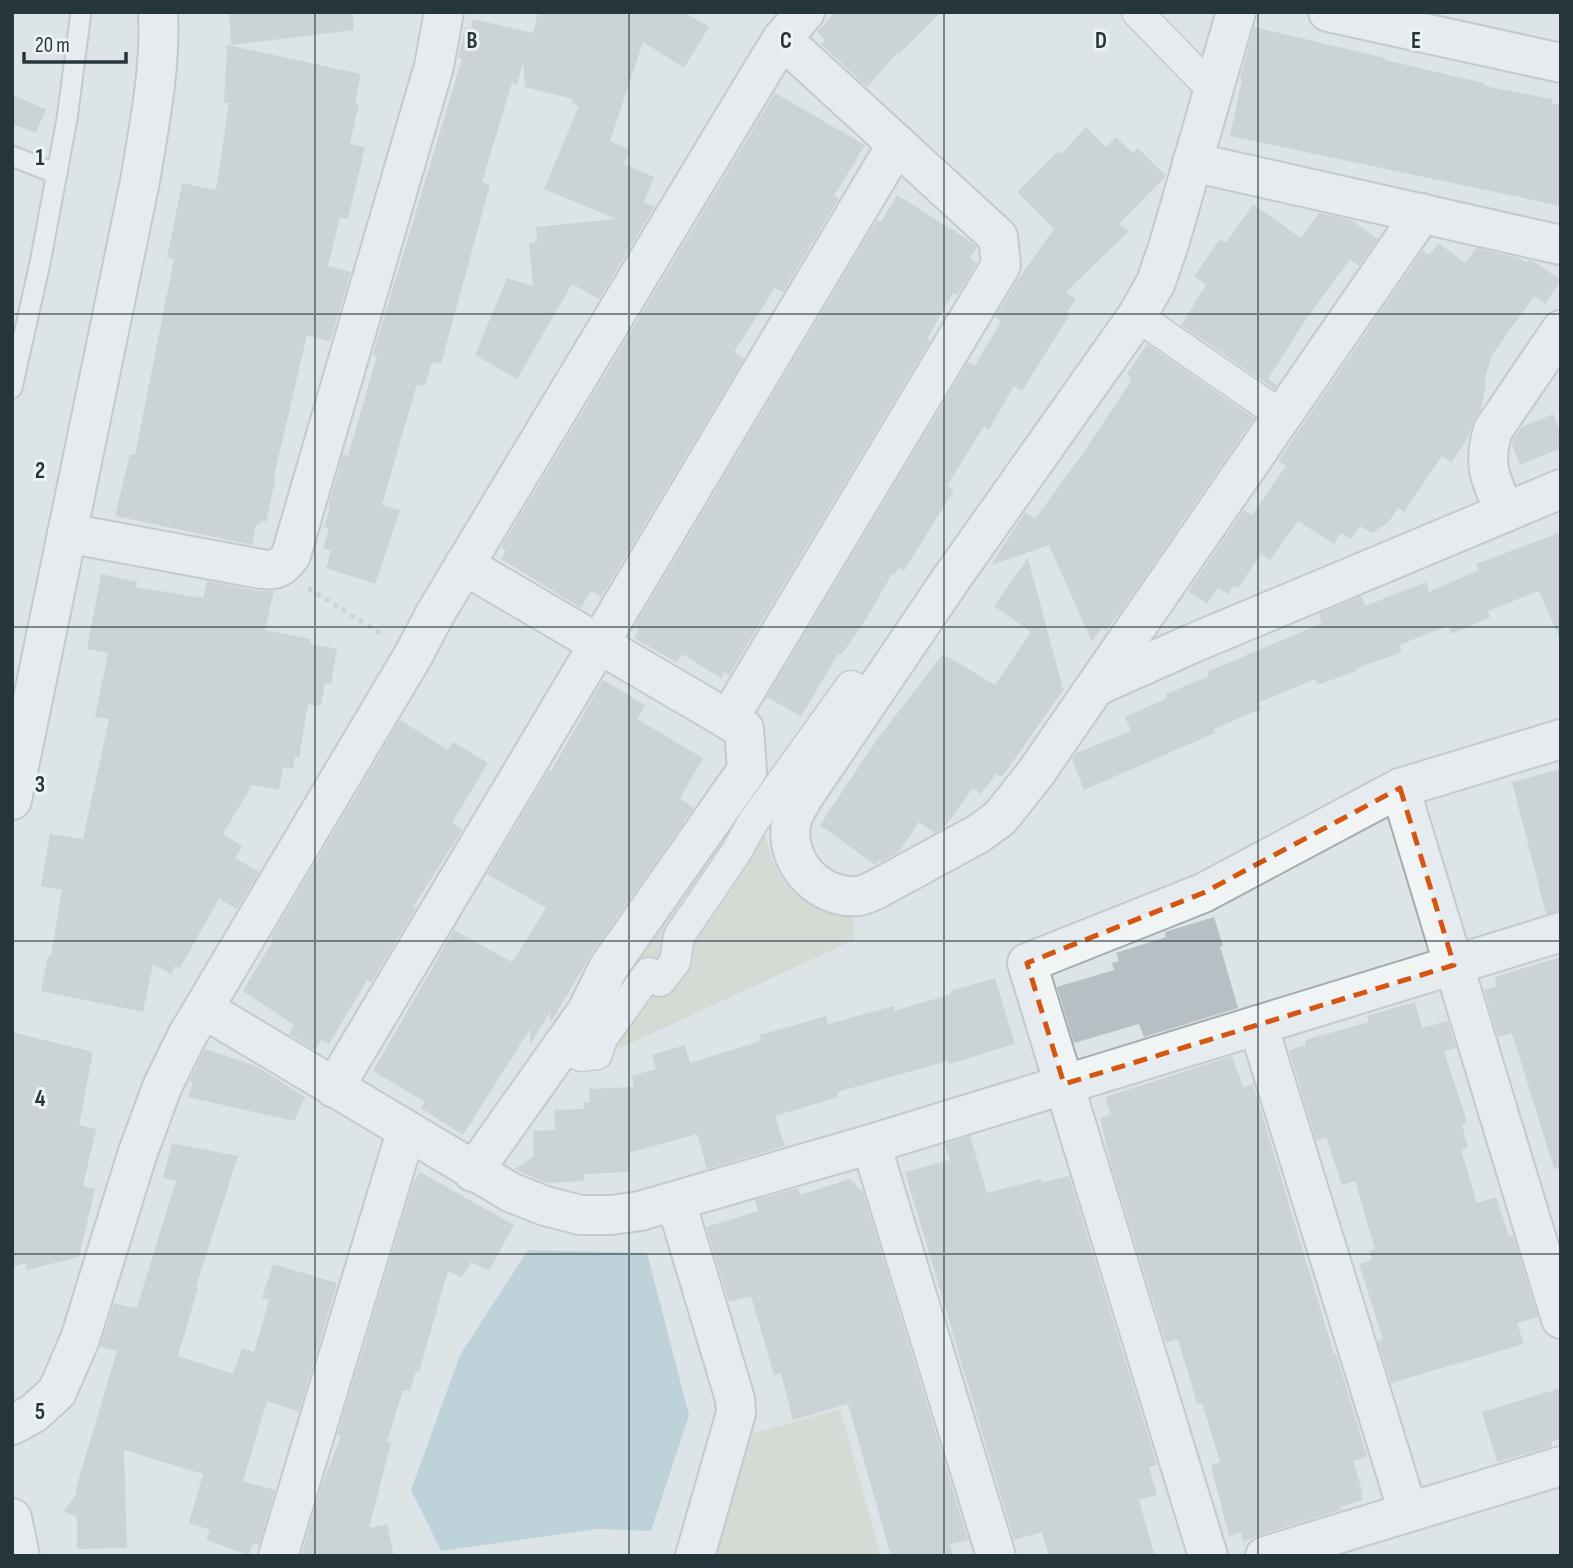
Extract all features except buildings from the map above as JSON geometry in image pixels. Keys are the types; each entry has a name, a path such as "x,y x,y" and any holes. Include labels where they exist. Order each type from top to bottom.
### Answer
{"street":[{"path":"12,800 140,181 156,70 158,12"},
{"path":"67,533 261,569 278,569 284,565 291,555 434,66 443,12"},
{"path":"1137,12 1212,89"},
{"path":"1236,12 1156,282 1137,316 951,579 792,817 789,835 799,868 812,882 828,890 858,896 887,884 978,834 1000,818 1028,784 1097,686 1422,213"},
{"path":"1328,12 1561,64"},
{"path":"12,1425 34,1413 57,1392 80,1339 137,1155 162,1087 204,1009 464,565 794,26 897,144 998,237 1001,265 728,720"},
{"path":"334,1088 897,144"},
{"path":"1192,162 1561,244"},
{"path":"1137,316 1282,416"},
{"path":"1505,512 1487,468 1487,449 1493,430 1561,330"},
{"path":"1097,686 1561,489"},
{"path":"464,565 744,729 747,770 608,968 587,1011 564,1045 473,1172"},
{"path":"1152,606 1155,627 1163,637 1173,643 1191,644"},
{"path":"564,1045 581,1056 597,1054 602,1038 649,973 660,981 676,962 679,936 735,854 753,822 851,686 872,696"},
{"path":"1208,1556 1027,963 1203,893 1401,788 1561,739"},
{"path":"1401,788 1561,1319"},
{"path":"204,1009 510,1192 533,1202 580,1215 612,1215 676,1202 871,1144 1561,932"},
{"path":"1258,1025 1408,1512"},
{"path":"278,1556 406,1132"},
{"path":"871,1144 996,1556"},
{"path":"676,1202 735,1399 736,1413 695,1556"},
{"path":"1265,1556 1561,1466"},
{"path":"12,1518 20,1556"}],"lane":[{"path":"12,388 18,329 57,174 81,12"},
{"path":"12,156 57,174"}],"path":[{"path":"278,569 414,654"}],"highlighted area":[{"path":"1400,788 1454,965 1064,1084 1027,963 1203,893"}],"green space":[{"path":"738,807 762,823 774,863 789,886 813,900 853,913 854,940 614,1051 598,1020"},
{"path":"840,1409 881,1556 715,1556 747,1435"}],"water":[{"path":"528,1250 647,1253 689,1415 651,1531 598,1529 441,1551 411,1490 460,1355"}]}
